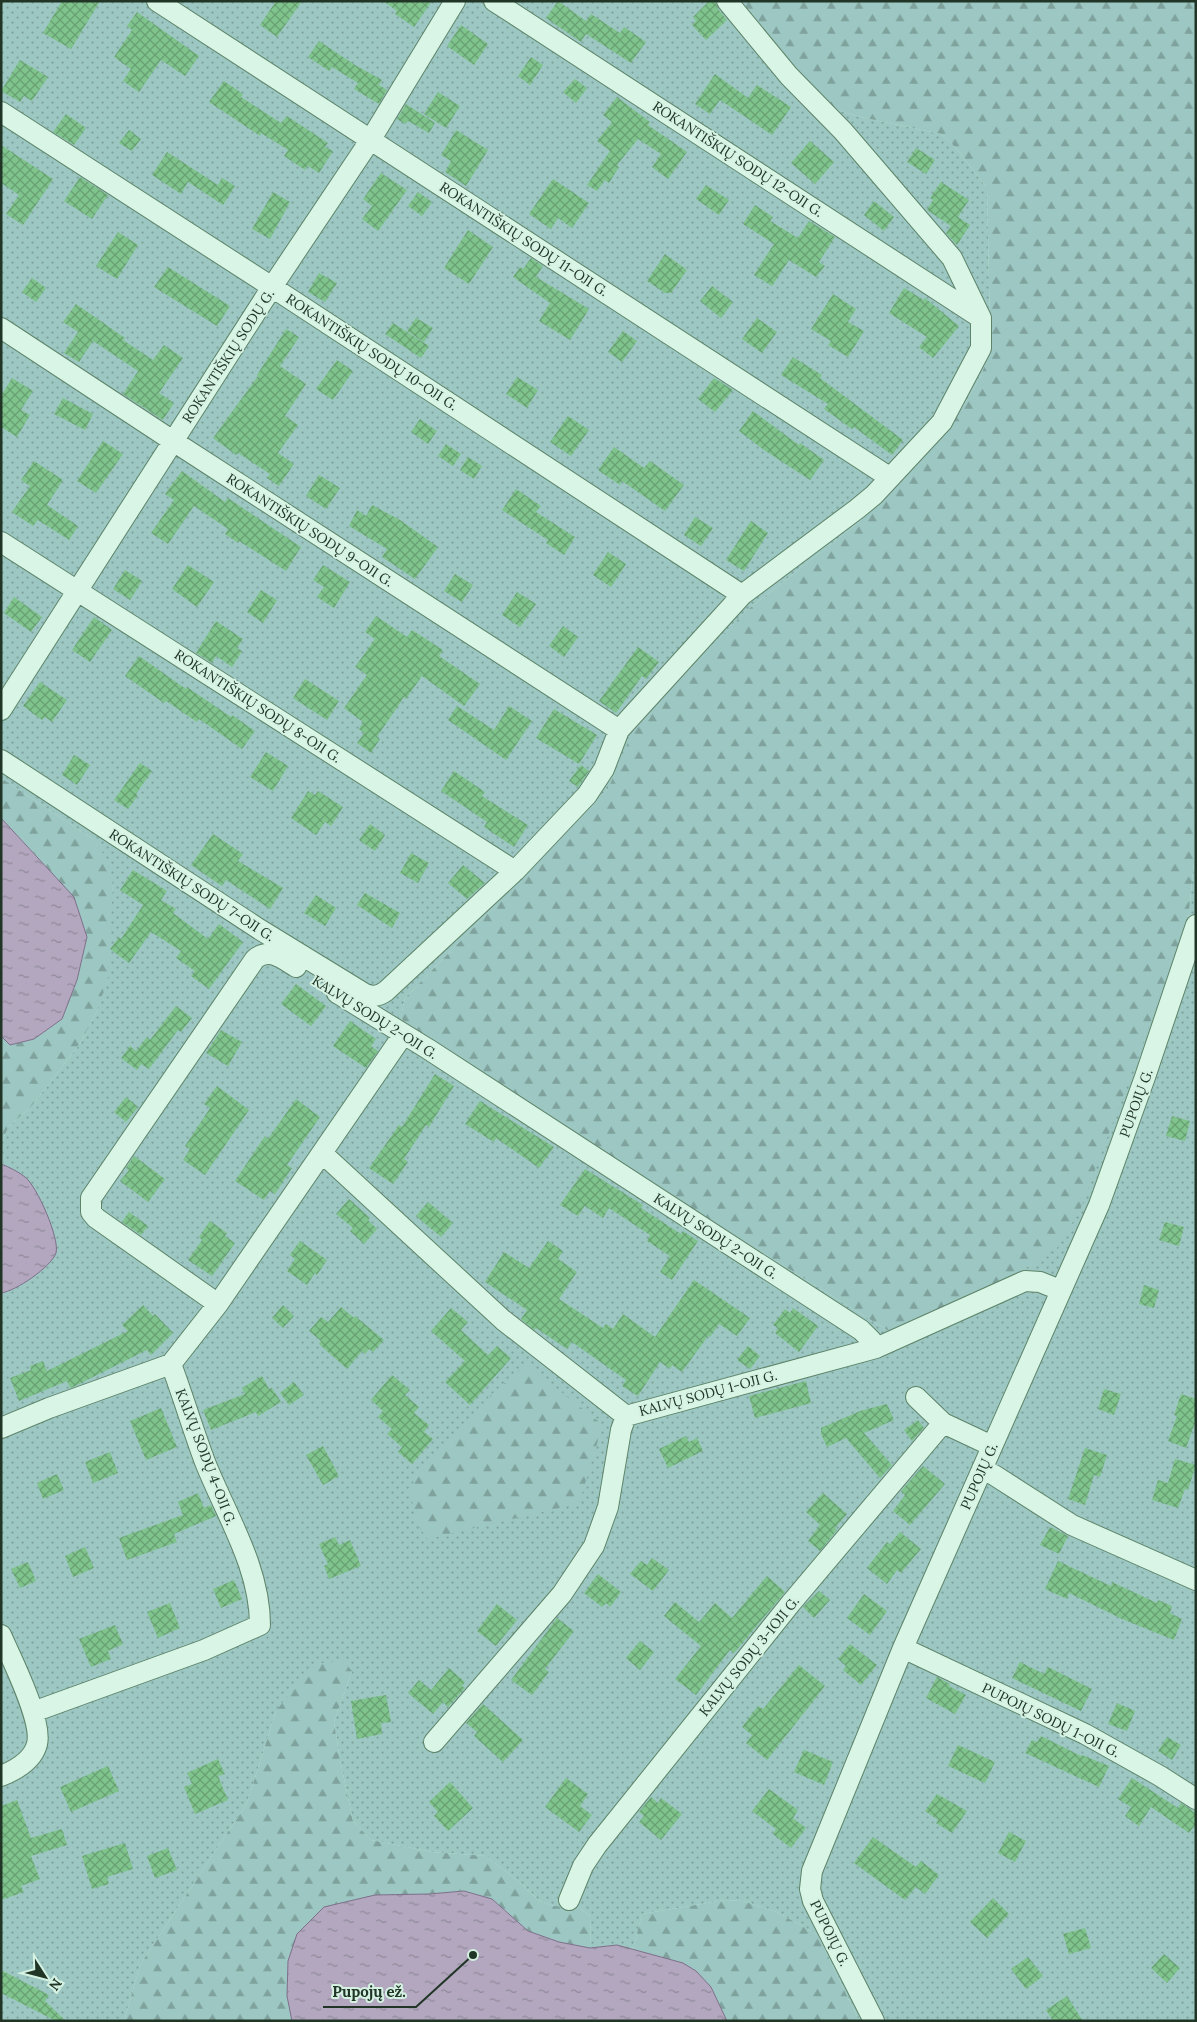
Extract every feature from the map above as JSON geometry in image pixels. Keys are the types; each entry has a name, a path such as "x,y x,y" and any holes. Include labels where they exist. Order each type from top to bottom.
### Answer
{"street":[{"name":"ROKANTIŠKIŲ SODŲ 11-OJI G.","path":"157,1 889,477"},
{"name":"ROKANTIŠKIŲ SODŲ G.","path":"1,710 272,287 371,139 455,1"},
{"name":"ROKANTIŠKIŲ SODŲ 12-OJI G.","path":"494,1 981,318"},
{"path":"514,871 596,783 619,730 742,595 874,495 942,422 981,348 981,318 952,258 843,131 789,76 727,1"},
{"name":"ROKANTIŠKIŲ SODŲ 10-OJI G.","path":"1,112 742,595"},
{"name":"ROKANTIŠKIŲ SODŲ 9-OJI G.","path":"1,328 619,730"},
{"name":"ROKANTIŠKIŲ SODŲ 8-OJI G.","path":"1,542 514,871"},
{"name":"ROKANTIŠKIŲ SODŲ 7-OJI G.","path":"1,760 259,929 372,997 386,992 514,871"},
{"name":"PUPOJŲ G.","path":"874,2021 822,1920 810,1888 812,1871 903,1648 1099,1205 1145,1077 1196,925"},
{"name":"KALVŲ SODŲ 2-OJI G.","path":"218,1304 96,1218 91,1212 91,1198 255,959 264,953 275,955 444,1060 861,1330 876,1348"},
{"path":"1,1428 49,1408 171,1364 218,1304 403,1035"},
{"path":"322,1153 503,1320 626,1416"},
{"name":"KALVŲ SODŲ 1-OJI G.","path":"434,1742 562,1594 594,1546 608,1507 621,1430 626,1416 876,1348 1025,1281 1040,1282 1060,1290"},
{"name":"KALVŲ SODŲ 4-OJI G.","path":"33,1712 204,1650 260,1625 260,1604 250,1568 205,1462 171,1364"},
{"path":"916,1397 944,1423 992,1446"},
{"name":"KALVŲ SODŲ 3-IOJI G.","path":"569,1900 583,1866 597,1845 791,1603 944,1423"},
{"path":"982,1469 1072,1525 1196,1580"},
{"path":"1,1635 38,1727 37,1744 26,1762 14,1771 1,1776"},
{"name":"PUPOJŲ SODŲ 1-OJI G.","path":"903,1648 1085,1734 1160,1776 1196,1799"}],"green space":[{"path":"1,1 735,1 838,110 856,116 941,134 955,147 987,188 990,326 988,356 980,378 964,405 939,437 859,522 746,611 636,726 608,789 405,998 401,1016 408,1032 887,1330 899,1330 1188,923 1196,840 1196,2021 859,2021 818,1935 777,1912 743,1901 725,1900 642,1914 633,1949 616,1945 590,1948 591,1917 578,1907 554,1906 538,1900 524,1886 486,1856 432,1852 371,1840 353,1821 334,1722 352,1671 276,1711 247,1803 140,1965 124,2021 1,2021 1,1293 9,1291 25,1177 3,1165 1,1143 9,1126 31,1107 81,1042 97,1011 113,884 93,839 1,778"},
{"path":"735,1 1196,1 1196,840 1188,923 1080,1210 1057,1248 1038,1262 899,1330 887,1330 408,1032 401,1016 405,998 608,789 635,726 746,611 859,522 939,437 964,405 980,378 988,356 990,326 987,188 955,147 941,134 856,116 838,110 816,93"},
{"path":"1,778 93,839 106,858 113,884 108,977 97,1011 81,1042 31,1107 9,1126 1,1143 1,1036 10,1045 34,1039 62,1019 77,980 87,937 45,865 1,818"},
{"path":"528,1366 598,1421 601,1430 581,1497 575,1504 428,1539 418,1526 410,1492 416,1475 492,1394 523,1367"},
{"path":"343,1661 352,1671 334,1722 353,1821 371,1840 432,1852 486,1856 524,1886 538,1900 554,1906 578,1907 591,1917 590,1948 559,1942 528,1931 492,1899 464,1891 429,1894 297,1934 288,1977 288,1998 292,2021 124,2021 140,1965 247,1803 276,1711 313,1664"},
{"path":"725,1900 743,1901 777,1912 818,1935 859,2021 727,2021 711,1987 633,1949 642,1914"}],"water":[{"path":"1,818 74,897 87,937 77,980 62,1019 34,1039 10,1045 1,1036"},
{"path":"1,1164 20,1173 30,1182 41,1201 51,1225 55,1236 56,1253 53,1259 32,1278 15,1288 1,1293"},
{"path":"464,1891 492,1899 528,1931 559,1942 590,1948 617,1945 683,1963 696,1971 711,1987 727,2021 292,2021 287,1996 288,1961 297,1934 324,1907 375,1895"}],"building":[{"path":"62,1 100,1 71,49 43,33"},
{"path":"276,1 302,1 277,37 260,25"},
{"path":"383,1 432,1 414,27 395,14 397,11"},
{"path":"558,1 586,21 591,14 620,33 624,27 646,42 631,63 586,34 581,42 546,18"},
{"path":"709,1 715,1 718,9 727,20 706,40 692,25 696,21 693,17"},
{"path":"137,12 199,56 185,76 161,60 139,92 123,81 131,69 114,57 132,30 127,26"},
{"path":"461,25 488,44 474,65 447,46"},
{"path":"319,41 382,80 379,85 387,90 379,104 354,89 358,83 332,67 329,71 308,57"},
{"path":"531,57 543,65 530,85 518,76"},
{"path":"20,60 48,77 32,101 24,96 20,102 1,91"},
{"path":"715,74 748,98 757,85 791,107 772,135 720,100 710,114 695,104"},
{"path":"575,79 587,88 576,103 563,92"},
{"path":"224,81 243,94 241,97 281,123 287,116 328,143 325,147 333,151 319,173 308,166 305,170 284,156 288,150 261,133 260,136 209,102"},
{"path":"438,92 460,106 446,128 424,114"},
{"path":"617,97 650,122 648,125 687,152 668,179 652,167 661,154 638,139 617,165 619,167 609,183 605,180 597,191 587,185 610,151 597,141 612,122 603,115"},
{"path":"406,104 435,123 429,133 408,121 405,124 397,119"},
{"path":"66,114 86,128 74,145 53,132"},
{"path":"129,130 141,139 132,151 119,143"},
{"path":"456,130 488,150 466,186 445,172 451,161 441,155"},
{"path":"810,141 834,162 815,184 791,163"},
{"path":"1,145 53,179 23,225 6,214 19,195 1,183"},
{"path":"916,148 935,160 926,174 907,162"},
{"path":"167,152 218,185 222,178 235,186 223,205 188,182 181,194 152,175"},
{"path":"381,173 407,190 378,231 362,219 372,206 363,199"},
{"path":"80,177 108,195 92,219 64,201"},
{"path":"553,179 589,203 572,228 558,218 551,229 529,214"},
{"path":"941,182 969,200 958,217 970,225 957,245 946,233 951,226 927,210 933,200 930,198"},
{"path":"706,185 729,200 719,215 696,199"},
{"path":"273,192 290,202 270,239 252,229"},
{"path":"418,192 432,202 422,216 408,206"},
{"path":"874,201 894,217 884,231 864,215"},
{"path":"755,205 773,217 770,221 798,238 809,221 835,237 819,262 825,266 816,277 789,260 772,286 754,275 774,244 743,224"},
{"path":"468,230 493,247 469,284 444,268"},
{"path":"118,232 138,245 117,279 96,266"},
{"path":"665,254 687,270 671,293 665,293 647,281"},
{"path":"531,258 543,266 536,277 589,309 570,340 539,321 550,303 513,277 520,267 523,269"},
{"path":"168,267 230,306 217,326 154,287"},
{"path":"319,273 337,283 325,302 308,292"},
{"path":"32,278 46,288 36,302 22,292"},
{"path":"712,286 733,302 721,318 700,301"},
{"path":"904,288 924,300 925,298 959,326 933,358 919,347 927,337 889,313"},
{"path":"833,294 856,309 848,322 864,331 848,357 828,345 831,341 811,329"},
{"path":"76,304 153,360 164,345 183,358 159,393 174,403 163,420 123,394 138,371 93,341 79,362 64,353 78,332 63,322"},
{"path":"416,318 433,328 424,342 407,331"},
{"path":"757,318 777,332 762,353 742,339"},
{"path":"393,323 429,346 421,358 385,334"},
{"path":"286,329 299,337 280,366 306,384 285,416 298,425 278,453 294,464 279,486 267,478 270,474 238,453 236,455 213,438 258,376"},
{"path":"623,331 637,341 622,362 608,352"},
{"path":"793,357 822,375 820,378 903,440 892,455 854,427 852,429 824,409 828,404 781,375"},
{"path":"337,360 353,371 333,400 316,389"},
{"path":"517,377 538,390 527,408 506,394"},
{"path":"12,378 33,391 21,410 30,415 17,437 1,427 1,396"},
{"path":"714,378 733,390 715,412 698,399"},
{"path":"63,398 93,414 85,430 54,414"},
{"path":"753,411 799,445 800,443 824,460 810,480 739,431"},
{"path":"568,416 589,430 571,456 550,442"},
{"path":"420,419 437,431 428,444 411,432"},
{"path":"103,441 123,454 96,493 77,481"},
{"path":"446,444 461,454 453,466 438,456"},
{"path":"614,447 644,468 650,461 684,485 665,511 622,481 620,485 598,470"},
{"path":"468,457 482,466 474,479 460,470"},
{"path":"34,461 63,480 47,505 78,526 69,540 38,520 33,526 12,512 30,486 21,480"},
{"path":"182,471 225,502 228,498 301,547 286,571 225,534 228,529 194,506 168,544 151,533 174,500 165,494"},
{"path":"319,475 340,488 326,509 306,496"},
{"path":"516,489 541,506 536,512 575,537 564,555 546,543 548,540 502,510"},
{"path":"372,505 400,520 438,547 415,579 382,557 387,549 349,526 357,510 366,516"},
{"path":"695,517 713,528 701,546 684,535"},
{"path":"751,521 768,533 744,571 726,560"},
{"path":"608,552 626,564 611,587 593,575"},
{"path":"188,565 214,582 197,607 172,589"},
{"path":"323,565 350,582 334,608 317,597 324,587 313,580"},
{"path":"125,570 142,581 130,600 113,589"},
{"path":"455,574 473,585 462,602 444,591"},
{"path":"261,590 277,600 263,623 247,612"},
{"path":"517,592 536,604 520,627 502,615"},
{"path":"14,597 42,617 31,632 4,613"},
{"path":"376,616 407,637 412,630 443,650 439,656 480,684 464,706 422,676 406,699 404,697 377,737 380,739 371,753 357,743 364,733 359,729 363,722 344,708 367,675 355,667 375,639 365,632"},
{"path":"94,617 112,630 90,662 72,650"},
{"path":"216,621 243,639 237,648 242,651 232,667 216,656 212,663 196,653"},
{"path":"563,626 578,637 564,657 549,646"},
{"path":"638,647 659,662 646,679 642,676 616,713 599,701"},
{"path":"139,656 186,689 187,687 255,731 242,749 199,719 197,722 166,701 164,703 125,676"},
{"path":"305,679 339,701 327,720 293,698"},
{"path":"40,682 67,700 52,722 45,717 42,720 23,706"},
{"path":"457,706 494,730 509,706 532,721 506,760 448,720"},
{"path":"554,709 597,735 579,764 536,738"},
{"path":"266,752 288,766 273,791 250,777"},
{"path":"74,755 90,765 77,785 62,775"},
{"path":"140,763 152,771 128,809 114,800"},
{"path":"581,765 589,771 578,787 569,781"},
{"path":"454,771 485,792 482,796 528,825 514,847 484,827 487,822 441,791"},
{"path":"308,791 315,795 318,791 343,807 331,826 325,822 316,835 291,818"},
{"path":"370,824 385,835 375,851 359,840"},
{"path":"213,834 243,854 238,861 283,888 270,909 226,880 222,886 191,865"},
{"path":"411,853 429,863 418,883 400,873"},
{"path":"463,865 485,883 467,899 448,883"},
{"path":"133,870 167,891 161,900 176,909 173,913 208,939 219,924 243,942 209,989 191,976 195,971 176,958 181,951 151,932 129,963 110,949 119,937 121,939 143,905 120,890"},
{"path":"365,893 400,913 392,928 357,905"},
{"path":"316,895 336,908 325,926 304,913"},
{"path":"296,984 326,1006 311,1026 281,1004"},
{"path":"176,1006 192,1018 181,1032 178,1030 149,1069 141,1064 137,1070 121,1058 130,1046 136,1051 147,1037 150,1040"},
{"path":"350,1021 376,1039 371,1046 378,1051 366,1068 333,1046"},
{"path":"221,1030 242,1042 228,1066 206,1053"},
{"path":"435,1074 454,1086 429,1127 426,1125 404,1159 408,1162 393,1184 369,1168 399,1125 402,1127"},
{"path":"217,1086 249,1110 205,1175 183,1160 190,1149 185,1146 210,1108 204,1104"},
{"path":"126,1097 138,1107 126,1122 114,1112"},
{"path":"296,1099 320,1117 287,1165 292,1168 275,1194 270,1191 264,1200 235,1181 265,1136 268,1139"},
{"path":"480,1101 554,1147 539,1168 496,1138 494,1142 465,1124"},
{"path":"1172,1116 1190,1121 1185,1141 1166,1136"},
{"path":"134,1156 165,1179 148,1202 120,1181 129,1170 126,1168"},
{"path":"585,1169 643,1205 641,1208 681,1234 683,1231 698,1241 672,1280 660,1272 670,1256 647,1241 650,1235 609,1208 603,1218 585,1206 578,1216 560,1205"},
{"path":"349,1199 370,1218 368,1220 377,1229 364,1244 350,1231 353,1228 336,1214"},
{"path":"428,1202 453,1223 441,1237 416,1216"},
{"path":"129,1212 148,1226 141,1235 122,1222"},
{"path":"210,1221 227,1233 225,1236 235,1243 212,1276 188,1260 202,1240 199,1237"},
{"path":"1165,1222 1184,1227 1179,1246 1159,1240"},
{"path":"300,1241 327,1260 317,1275 315,1273 307,1285 287,1271 295,1259 290,1255"},
{"path":"548,1241 563,1251 558,1259 577,1272 559,1299 603,1328 606,1324 613,1329 623,1314 655,1337 694,1280 750,1318 737,1336 719,1324 682,1372 672,1365 670,1369 660,1362 638,1396 622,1386 626,1380 572,1342 567,1349 536,1328 534,1330 521,1319 527,1310 485,1282 504,1252 529,1268"},
{"path":"1144,1285 1159,1290 1154,1308 1139,1304"},
{"path":"143,1305 153,1316 155,1314 173,1333 151,1355 147,1350 73,1387 70,1388 67,1381 19,1401 10,1378 31,1370 30,1366 43,1361 47,1371 128,1331 122,1325"},
{"path":"283,1305 294,1316 283,1328 272,1318"},
{"path":"341,1307 384,1340 373,1352 369,1349 365,1354 362,1351 347,1369 319,1344 321,1341 309,1331 321,1317 328,1322"},
{"path":"451,1308 468,1322 461,1330 488,1355 497,1346 511,1358 470,1405 445,1382 465,1361 431,1331"},
{"path":"793,1308 818,1326 799,1352 775,1333 778,1328 773,1325 785,1309 790,1313"},
{"path":"748,1346 760,1356 750,1369 737,1360"},
{"path":"392,1375 410,1390 405,1395 419,1407 414,1413 429,1425 424,1432 433,1439 412,1464 398,1452 402,1447 387,1434 392,1429 378,1417 383,1411 371,1400"},
{"path":"262,1376 269,1389 272,1388 281,1402 258,1416 256,1412 211,1430 203,1410 245,1394 242,1388"},
{"path":"806,1381 811,1403 755,1418 749,1396"},
{"path":"294,1382 304,1395 289,1405 280,1393"},
{"path":"1104,1389 1121,1394 1114,1415 1098,1409"},
{"path":"1181,1394 1196,1399 1196,1420 1186,1448 1168,1441 1177,1416 1174,1415"},
{"path":"887,1404 894,1420 864,1433 892,1465 880,1478 846,1438 827,1447 821,1434 821,1428 860,1411"},
{"path":"161,1408 177,1447 146,1460 130,1421"},
{"path":"918,1420 924,1428 912,1441 904,1430"},
{"path":"686,1436 689,1442 697,1438 703,1451 668,1468 659,1449"},
{"path":"323,1446 339,1476 323,1485 306,1455"},
{"path":"1085,1448 1107,1455 1100,1477 1094,1475 1085,1505 1068,1499"},
{"path":"110,1452 118,1473 93,1483 85,1462"},
{"path":"1175,1459 1196,1465 1188,1490 1185,1489 1178,1508 1152,1500 1158,1480 1168,1483"},
{"path":"923,1466 945,1484 910,1525 893,1511 905,1495 901,1491"},
{"path":"57,1474 64,1490 43,1499 37,1483"},
{"path":"198,1493 204,1508 211,1505 216,1516 174,1534 177,1542 127,1560 119,1538 183,1515 178,1502"},
{"path":"823,1493 847,1514 820,1551 808,1541 820,1525 806,1512"},
{"path":"1050,1527 1068,1536 1059,1554 1040,1545"},
{"path":"900,1532 921,1549 901,1573 897,1570 887,1584 867,1568 887,1542 890,1544"},
{"path":"335,1537 339,1545 350,1540 361,1566 329,1579 324,1566 328,1564 319,1544"},
{"path":"85,1547 94,1568 73,1577 65,1556"},
{"path":"652,1558 669,1570 653,1591 630,1574 641,1561 647,1565"},
{"path":"1058,1561 1111,1586 1112,1582 1157,1603 1158,1600 1172,1606 1170,1613 1182,1619 1174,1640 1122,1619 1069,1593 1067,1599 1045,1589"},
{"path":"28,1562 36,1581 20,1588 11,1569"},
{"path":"598,1574 621,1592 610,1607 606,1603 602,1607 584,1593"},
{"path":"767,1576 785,1592 734,1653 730,1650 696,1695 675,1679 701,1646 664,1616 675,1602 699,1622 715,1603 732,1618"},
{"path":"234,1580 242,1599 221,1608 213,1589"},
{"path":"819,1591 830,1600 814,1618 803,1607"},
{"path":"864,1594 887,1611 870,1635 847,1618"},
{"path":"170,1603 180,1628 158,1638 147,1612"},
{"path":"497,1604 517,1620 496,1646 477,1631"},
{"path":"557,1618 574,1631 545,1669 549,1672 532,1695 511,1680"},
{"path":"115,1625 123,1644 108,1651 111,1659 91,1667 79,1639"},
{"path":"640,1641 654,1652 640,1670 626,1658"},
{"path":"850,1644 877,1665 861,1685 843,1670 846,1666 838,1659"},
{"path":"1020,1662 1044,1674 1048,1667 1092,1689 1081,1711 1012,1678"},
{"path":"799,1665 825,1686 767,1760 746,1743 752,1735 742,1727 758,1706 763,1709"},
{"path":"449,1668 465,1682 462,1686 465,1688 448,1707 443,1702 433,1714 408,1693 419,1680 431,1690"},
{"path":"937,1677 966,1695 955,1714 926,1698"},
{"path":"386,1695 391,1722 381,1723 382,1734 357,1739 351,1701"},
{"path":"1117,1703 1135,1711 1127,1731 1108,1724"},
{"path":"483,1704 523,1740 503,1762 474,1736 477,1732 466,1723"},
{"path":"1041,1736 1081,1756 1109,1766 1099,1787 1025,1753 1032,1740 1037,1742"},
{"path":"1167,1737 1181,1745 1172,1760 1158,1751"},
{"path":"958,1745 995,1762 985,1783 948,1766"},
{"path":"804,1750 833,1762 824,1785 794,1772"},
{"path":"218,1759 225,1774 218,1776 228,1800 195,1814 184,1787 192,1784 187,1773"},
{"path":"108,1766 119,1791 71,1812 60,1787"},
{"path":"566,1778 588,1794 580,1806 592,1815 579,1832 545,1807"},
{"path":"1132,1778 1178,1808 1181,1803 1196,1813 1196,1824 1189,1833 1151,1807 1139,1826 1125,1816 1131,1807 1118,1799"},
{"path":"450,1782 473,1808 448,1831 434,1816 438,1812 429,1802"},
{"path":"769,1789 798,1810 793,1818 806,1828 791,1848 773,1834 776,1829 752,1811"},
{"path":"937,1794 967,1811 952,1833 936,1823 938,1820 925,1811"},
{"path":"651,1797 658,1803 661,1798 682,1814 661,1840 639,1822 644,1816 639,1812"},
{"path":"17,1800 31,1838 62,1829 67,1845 31,1856 40,1879 21,1886 24,1892 1,1900 1,1806"},
{"path":"1009,1832 1026,1841 1015,1862 998,1853"},
{"path":"873,1837 916,1867 921,1861 939,1875 925,1894 916,1887 905,1900 854,1863"},
{"path":"125,1843 133,1869 107,1877 109,1884 92,1889 82,1856"},
{"path":"168,1848 177,1870 155,1878 147,1856"},
{"path":"993,1898 1009,1914 987,1938 970,1922"},
{"path":"1085,1928 1091,1948 1069,1954 1063,1934"},
{"path":"1164,1954 1180,1968 1167,1983 1151,1968"},
{"path":"1028,1957 1043,1976 1026,1989 1011,1969"},
{"path":"1,1970 49,1995 45,2001 66,2021 56,2021 1,1993"},
{"path":"1067,1996 1083,2021 1053,2021 1046,2010"}],"place":[{"name":"Pupojų ež.","path":"473,1955"}]}
